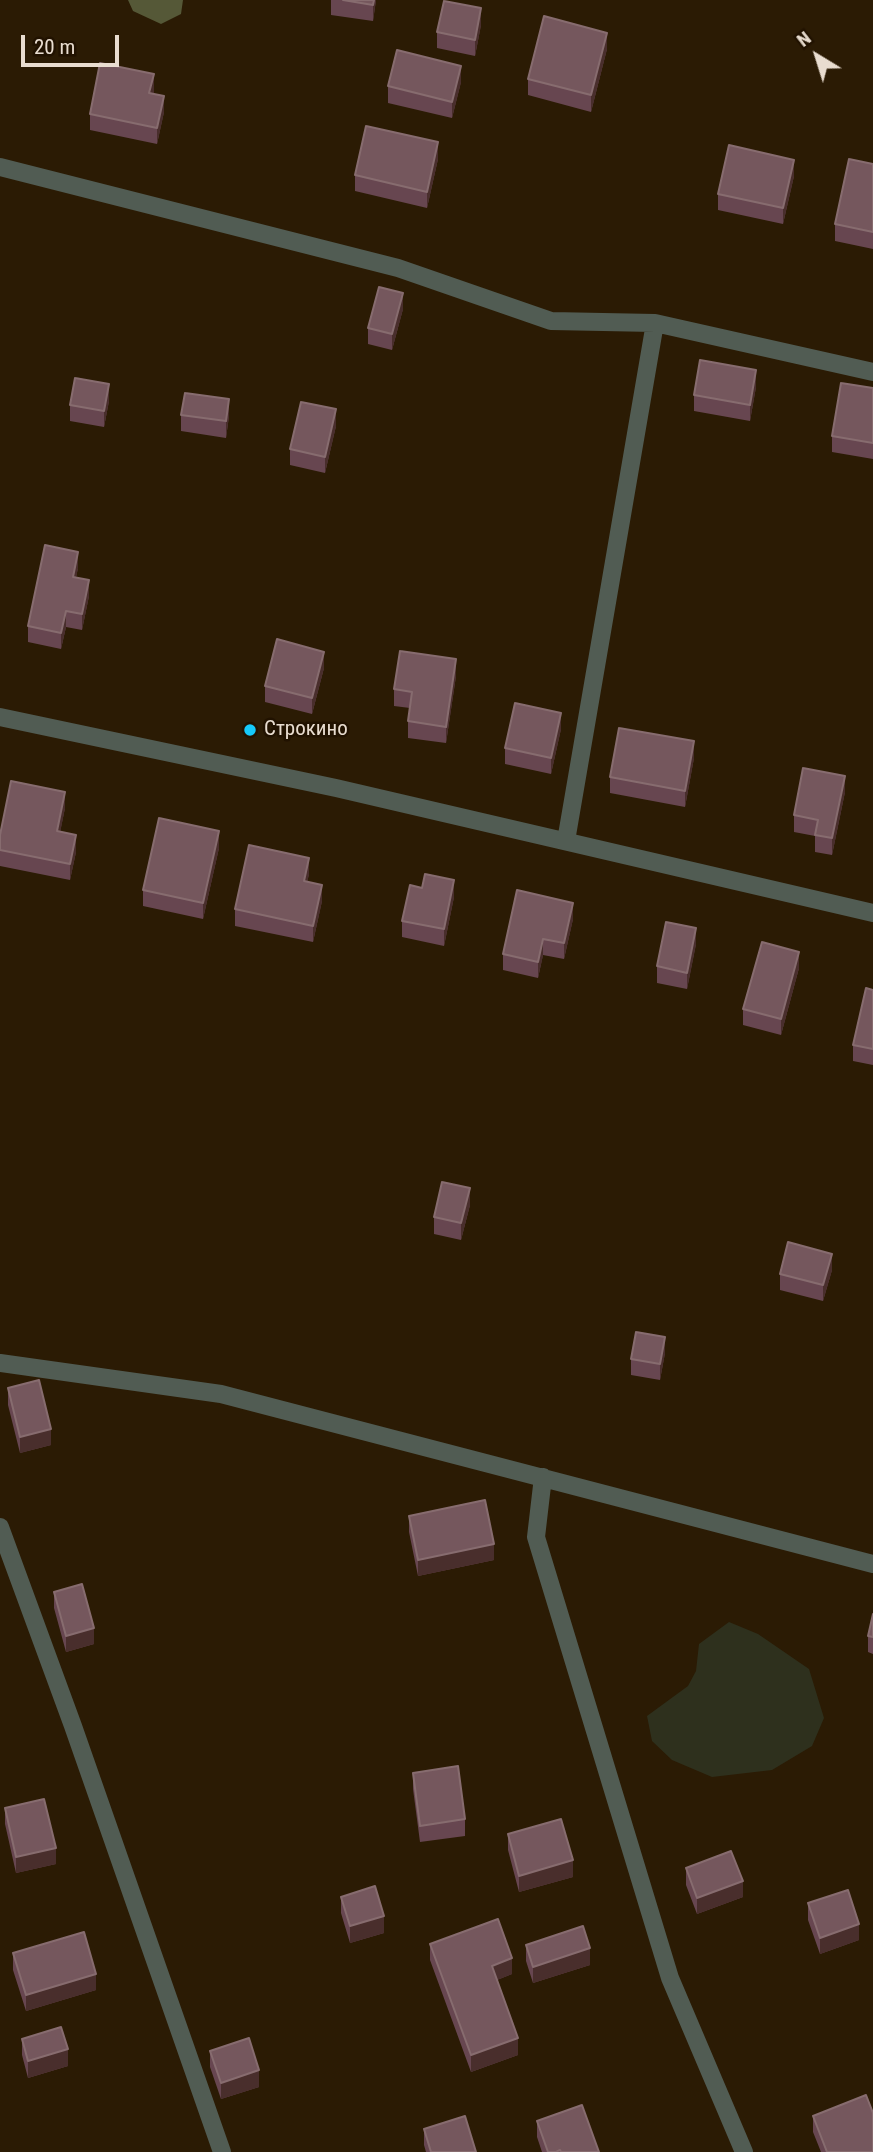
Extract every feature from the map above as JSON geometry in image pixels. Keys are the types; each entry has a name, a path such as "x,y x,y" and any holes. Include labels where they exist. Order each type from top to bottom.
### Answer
{"street":[{"path":"0,167 398,268 551,321 655,323 873,372"},
{"path":"566,841 655,323"},
{"path":"0,718 336,788 873,913"},
{"path":"0,1363 221,1394 873,1564"},
{"path":"543,1477 536,1536 670,1978 744,2152"},
{"path":"0,1527 73,1726 222,2152"}],"green space":[{"path":"128,0 183,0 181,14 161,24 133,11"},
{"path":"729,1622 758,1634 809,1669 824,1718 812,1746 772,1770 712,1777 672,1760 652,1741 647,1716 688,1686 696,1671 699,1644"}],"building":[{"path":"343,0 374,0 373,5"},
{"path":"444,1 481,8 475,40 437,32"},
{"path":"544,16 607,33 591,95 528,79"},
{"path":"397,50 461,66 452,102 388,86"},
{"path":"100,63 154,74 149,93 164,96 157,128 90,114"},
{"path":"366,126 438,142 427,192 355,175"},
{"path":"729,145 794,160 783,208 718,194"},
{"path":"849,159 873,164 873,232 835,224"},
{"path":"379,287 403,293 392,334 368,328"},
{"path":"700,360 756,370 750,405 694,395"},
{"path":"75,378 109,384 104,411 70,405"},
{"path":"841,383 873,388 873,443 832,436"},
{"path":"185,393 229,399 226,421 181,415"},
{"path":"301,402 336,409 325,457 290,449"},
{"path":"45,545 78,552 73,577 89,580 82,614 66,611 61,633 28,626"},
{"path":"277,639 324,652 312,698 265,686"},
{"path":"400,651 456,659 446,727 408,721 412,692 394,689"},
{"path":"515,703 561,713 551,758 505,748"},
{"path":"619,728 694,741 685,791 610,777"},
{"path":"803,768 845,776 832,838 815,835 818,820 794,815"},
{"path":"11,781 65,792 57,831 76,835 70,864 0,850 0,835"},
{"path":"159,818 219,831 203,903 143,890"},
{"path":"249,845 309,858 304,881 322,885 313,926 235,909"},
{"path":"425,874 454,880 444,929 402,921 410,885 422,888"},
{"path":"517,890 573,903 564,943 543,939 538,962 503,954"},
{"path":"666,922 696,928 687,973 657,966"},
{"path":"762,942 799,952 781,1019 743,1009"},
{"path":"866,988 873,990 873,1049 853,1045"},
{"path":"442,1182 470,1188 461,1223 434,1217"},
{"path":"788,1242 832,1254 823,1285 780,1274"},
{"path":"636,1332 665,1337 660,1364 631,1359"},
{"path":"39,1380 51,1429 20,1437 8,1388"},
{"path":"485,1500 494,1544 418,1560 409,1516"},
{"path":"82,1584 94,1628 66,1636 54,1592"},
{"path":"873,1614 873,1637 868,1636"},
{"path":"458,1766 465,1819 420,1826 413,1773"},
{"path":"44,1799 56,1848 16,1857 5,1808"},
{"path":"561,1819 573,1860 519,1876 508,1834"},
{"path":"731,1851 743,1881 697,1898 686,1868"},
{"path":"375,1886 384,1916 350,1926 341,1897"},
{"path":"848,1890 859,1924 820,1938 808,1903"},
{"path":"498,1919 512,1958 492,1966 518,2038 471,2055 430,1944"},
{"path":"583,1926 590,1948 533,1967 526,1945"},
{"path":"84,1932 96,1974 26,1995 13,1953"},
{"path":"61,2027 68,2049 28,2061 22,2039"},
{"path":"249,2038 259,2070 221,2083 210,2051"},
{"path":"866,2095 873,2113 873,2152 827,2152 813,2116"},
{"path":"582,2105 599,2152 548,2152 537,2121"},
{"path":"465,2116 476,2152 431,2152 424,2129"}],"place":[{"name":"Строкино","path":"250,730"}]}
